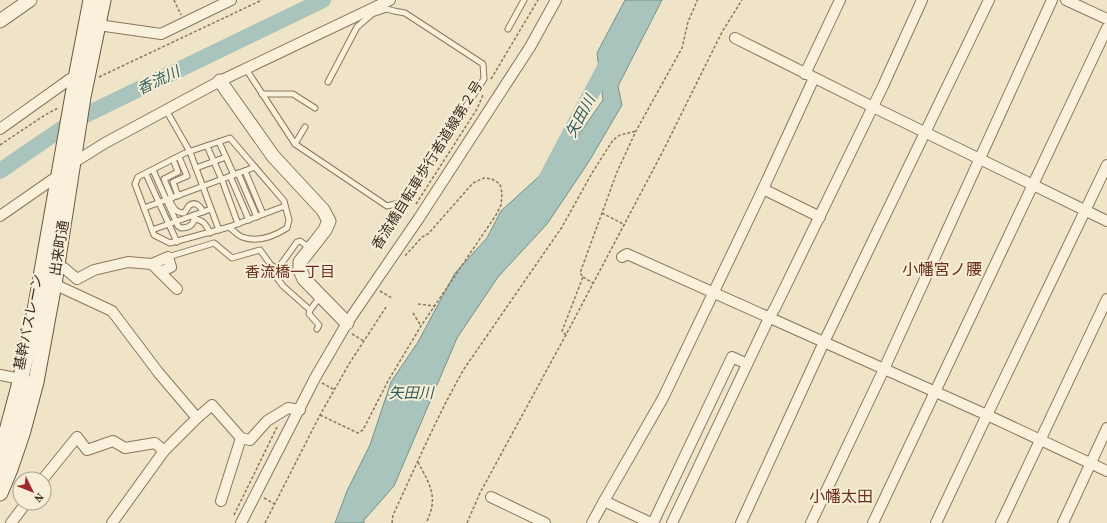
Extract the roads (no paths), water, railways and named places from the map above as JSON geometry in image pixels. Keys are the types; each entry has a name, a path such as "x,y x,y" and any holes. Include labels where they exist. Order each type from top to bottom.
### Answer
{"main road":[{"name":"出来町通","path":"0,456 28,380 54,284 91,0"},
{"name":"出来町通","path":"78,93 98,25 103,0"},
{"name":"出来町通","path":"0,493 22,434 31,400 28,380 28,347 59,174 70,158"}],"street":[{"path":"0,21 30,0"},
{"path":"98,25 161,34 231,0"},
{"path":"70,158 105,143 220,81 390,0"},
{"path":"241,523 315,378 346,326 419,218 522,60 556,0"},
{"path":"592,523 663,398 763,188 840,0"},
{"path":"672,523 769,318 873,107 922,0"},
{"path":"741,523 824,342 989,0"},
{"path":"811,523 884,369 1052,0"},
{"path":"1066,0 1107,19"},
{"path":"873,523 1107,28"},
{"path":"735,38 1107,221"},
{"path":"0,129 70,79 78,93"},
{"path":"220,81 273,156 323,210 329,221 325,230 300,262 300,270 304,279 346,326"},
{"path":"936,523 1107,166"},
{"path":"0,216 59,174"},
{"path":"763,188 820,217"},
{"name":"基幹バスレーン","path":"0,470 13,437 26,390 35,341 62,226"},
{"path":"622,257 627,254 987,415 1107,471"},
{"path":"56,266 64,268 77,279 94,270 128,262 152,264 168,257 171,267 160,272"},
{"path":"152,264 177,289"},
{"path":"54,284 112,311 158,372 198,418"},
{"path":"1001,523 1107,299"},
{"path":"604,501 652,523 732,357 748,364"},
{"path":"0,375 28,380"},
{"path":"112,523 164,451 212,405 241,438 250,440 266,421 288,408 300,410"},
{"path":"1063,523 1107,428"},
{"path":"50,471 77,436 87,450 113,441 125,448 155,443 164,451"},
{"path":"221,501 241,438"},
{"path":"491,498 539,522"},
{"path":"11,523 20,511"}],"lane":[{"path":"508,29 524,0"},
{"path":"246,69 295,144 387,206 399,203 427,165 484,79 483,64 405,13 387,9 372,14 357,27 328,82"},
{"path":"350,19 357,27"},
{"path":"262,94 293,94 315,108"},
{"path":"166,110 190,152 219,230"},
{"path":"295,144 305,127"},
{"path":"229,228 242,237 258,240 275,235 287,228 289,220 286,206 284,202 230,138 190,152 138,177 135,184 154,235 170,244 229,228 286,206"},
{"path":"218,142 234,175 241,202 249,220"},
{"path":"207,146 222,180 238,224"},
{"path":"196,168 226,157"},
{"path":"176,158 187,176 173,182 178,196"},
{"path":"176,158 178,172 164,179 176,222 181,228 188,228"},
{"path":"144,208 255,167"},
{"path":"153,170 175,211 202,221 206,224 210,233"},
{"path":"245,171 263,214"},
{"path":"146,174 177,242"},
{"path":"234,175 250,199 257,217"},
{"path":"231,205 250,199"},
{"path":"152,230 176,222 185,215 190,205 198,204 203,212"},
{"path":"188,228 194,217 211,209"},
{"path":"188,228 192,238"},
{"path":"311,248 300,241 297,242 274,274 283,286 310,310 310,314 319,326 317,329"},
{"path":"168,257 214,243 232,258 260,250 270,265 277,270"},
{"path":"310,310 320,296"}],"water":[{"name":"矢田川","path":"625,0 662,0 618,86 622,105 588,163 547,224 498,277 457,338 394,486 364,520 364,523 335,523 347,491 370,445 391,382 418,342 455,273 487,238 501,211 568,150 603,100 597,53"}],"waterway":[{"name":"香流川","path":"0,171 73,121 323,0"},
{"name":"矢田川","path":"545,181 611,56"}],"district":[{"name":"小幡宮ノ腰","path":"942,269"},
{"name":"香流橋一丁目","path":"290,271"},
{"name":"小幡太田","path":"841,496"}]}
